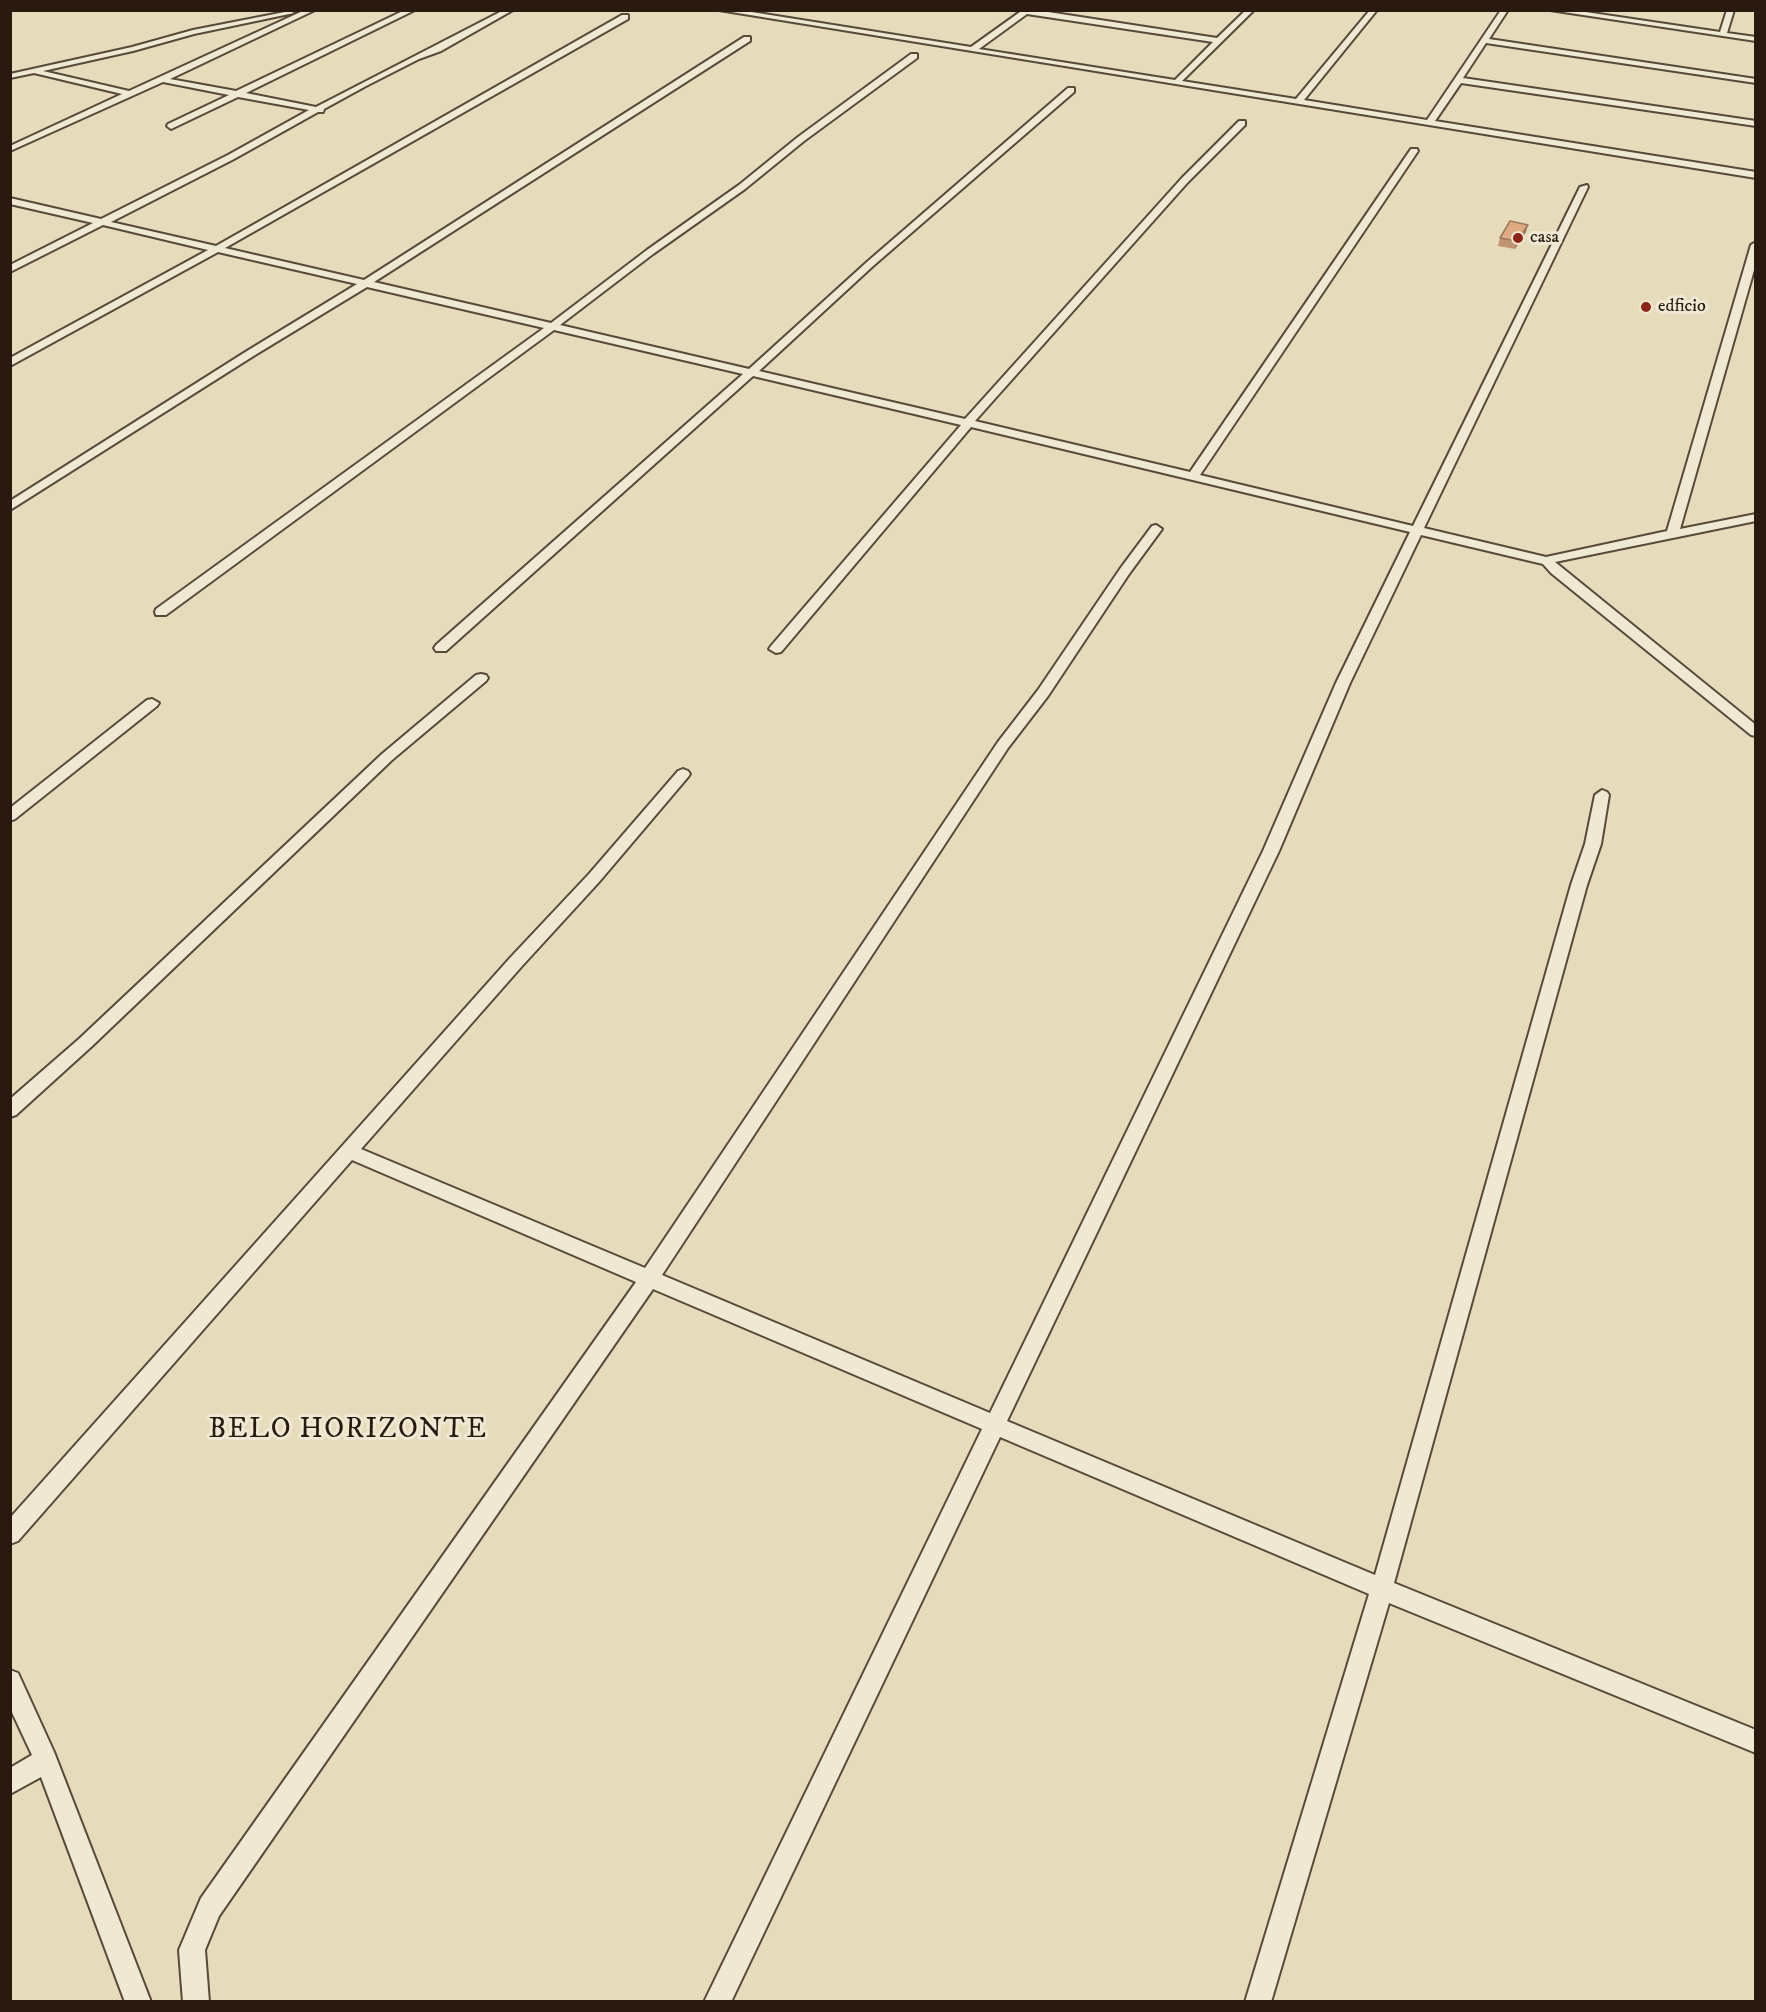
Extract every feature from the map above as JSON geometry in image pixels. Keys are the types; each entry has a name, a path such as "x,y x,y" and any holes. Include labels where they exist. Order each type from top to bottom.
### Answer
{"street":[{"path":"239,10 242,22"},
{"path":"11,73 304,10"},
{"path":"10,149 165,80 312,10"},
{"path":"171,126 412,10"},
{"path":"10,269 320,110 363,84 416,57 438,49 510,10"},
{"path":"722,10 1755,175"},
{"path":"778,20 792,10"},
{"path":"1176,83 1251,10"},
{"path":"1298,102 1374,10"},
{"path":"1430,124 1505,10"},
{"path":"1553,10 1604,14 1755,39"},
{"path":"1723,34 1731,10"},
{"path":"972,50 1021,11 1219,41"},
{"path":"10,363 217,249 625,17"},
{"path":"10,507 251,353 365,284 747,39"},
{"path":"1485,41 1755,81"},
{"path":"161,612 552,327 650,252 742,187 829,117 914,56"},
{"path":"11,73 33,71 58,64"},
{"path":"33,71 132,94"},
{"path":"165,80 320,110"},
{"path":"1459,80 1755,124"},
{"path":"441,648 870,264 1071,90"},
{"path":"776,650 968,423 1185,180 1242,123"},
{"path":"1192,478 1414,151"},
{"path":"717,2001 1271,851 1343,683 1584,187"},
{"path":"13,203 968,423 1547,561 1560,556 1755,517"},
{"path":"1672,534 1755,246"},
{"path":"196,2001 192,1950 210,1907 650,1277 1003,746 1043,693 1124,572 1156,529"},
{"path":"1547,561 1555,570 1755,732"},
{"path":"10,1110 85,1043 387,758 481,678"},
{"path":"10,816 152,703"},
{"path":"10,1534 348,1151 594,878 683,774"},
{"path":"1258,2001 1382,1589 1540,1032 1579,885 1593,844 1602,795"},
{"path":"348,1151 995,1423 1382,1589 1755,1742"},
{"path":"10,1681 46,1760 138,2001"},
{"path":"10,1782 46,1760"}],"building":[{"path":"1510,221 1528,225 1517,241 1500,238"}],"place":[{"name":"casa","path":"1518,238"},
{"name":"edficio","path":"1646,307"}],"district":[{"name":"BELO HORIZONTE","path":"348,1431"}]}
